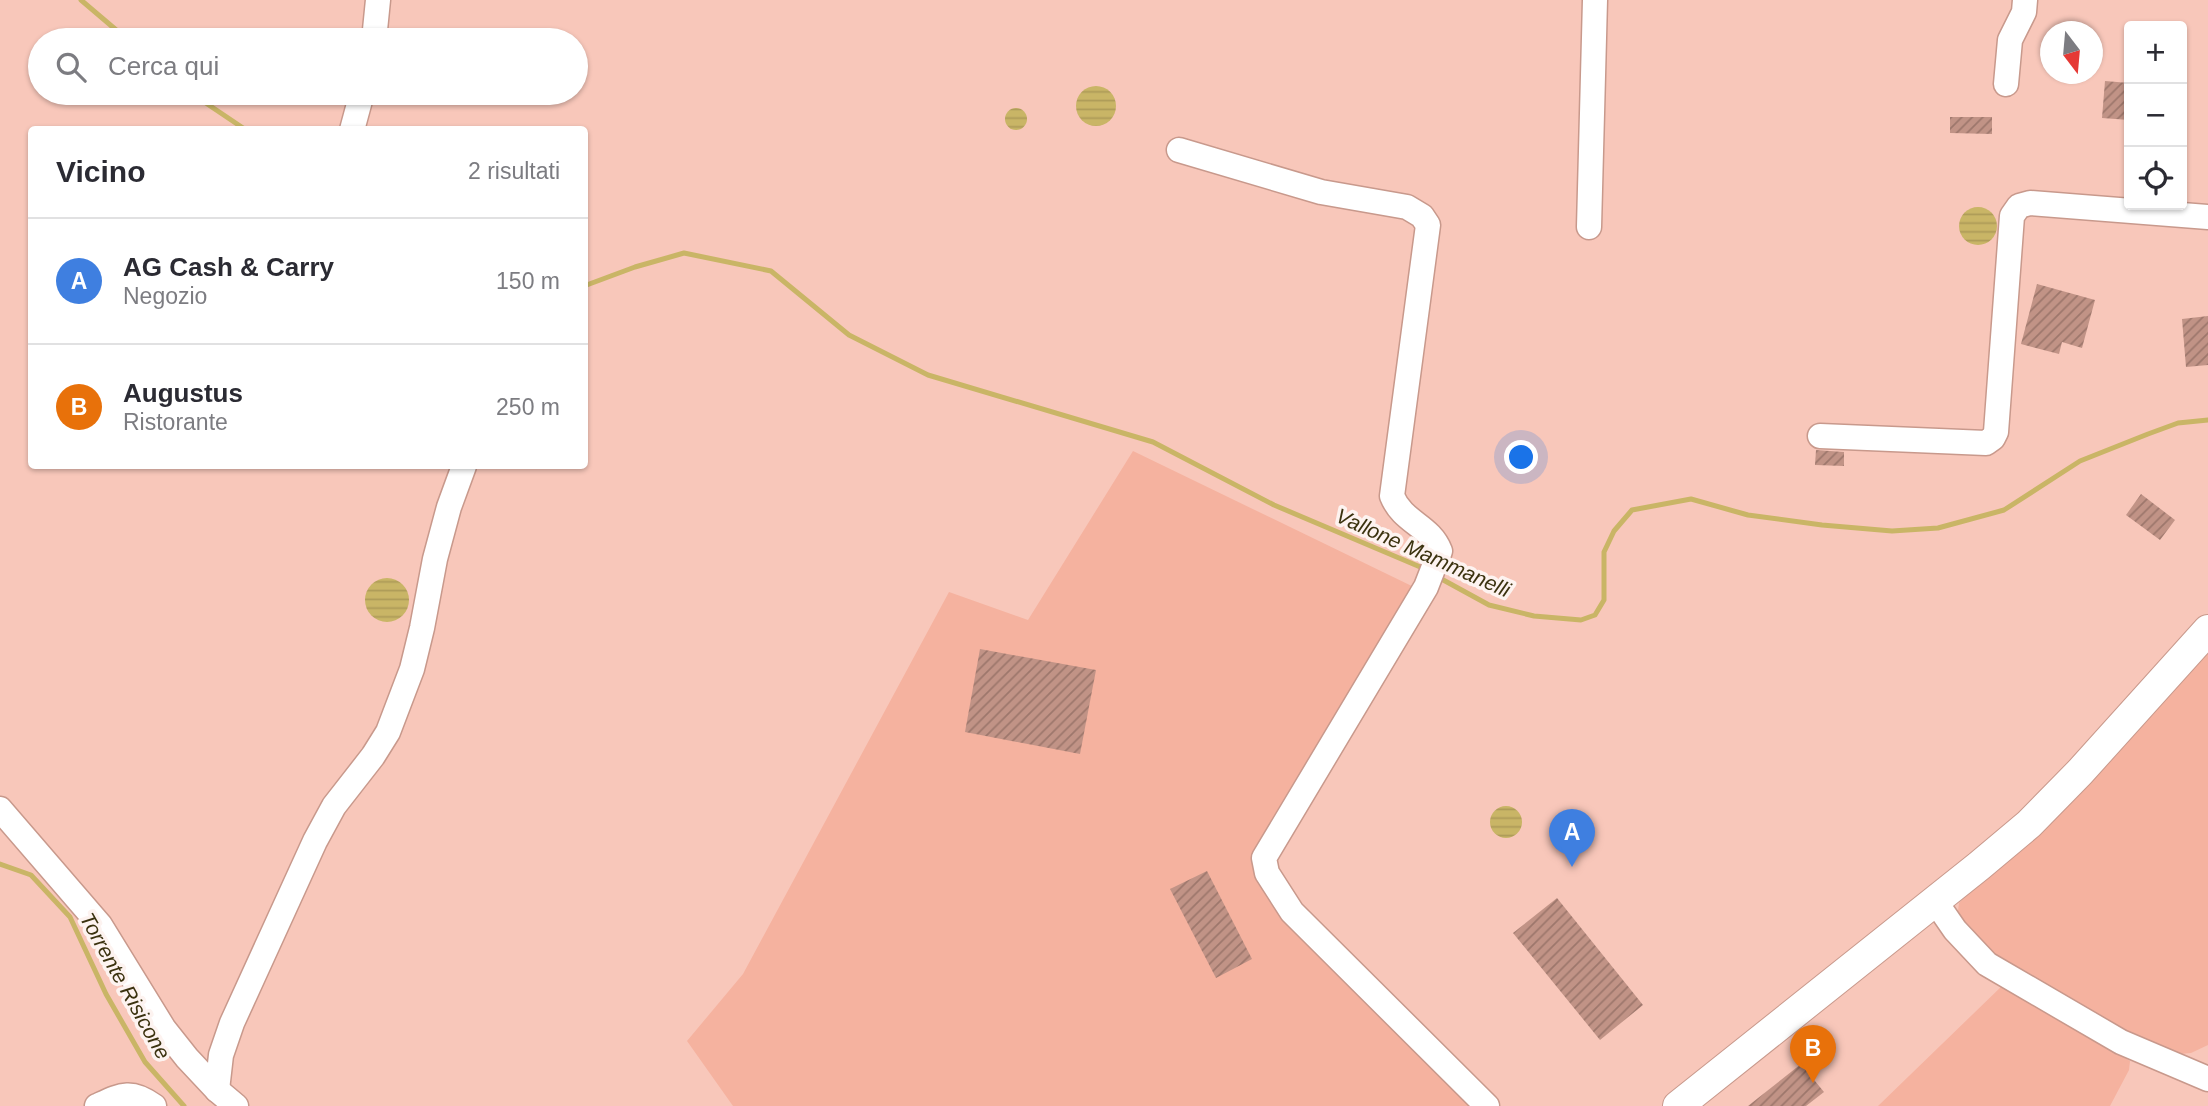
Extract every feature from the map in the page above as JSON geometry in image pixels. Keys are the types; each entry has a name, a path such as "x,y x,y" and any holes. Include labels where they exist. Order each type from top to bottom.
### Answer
{"main road":[{"path":"1678,1106 2029,824 2080,772 2208,630"}],"street":[{"path":"375,28 378,0"},
{"path":"1590,227 1595,0"},
{"path":"2006,84 2010,40 2024,12 2025,0"},
{"path":"353,126 359,105"},
{"path":"1179,150 1321,192 1408,207 1422,216 1428,225 1392,496 1397,509 1435,539 1440,551 1426,587 1264,858 1267,873 1292,912 1487,1106"},
{"path":"1821,436 1986,443 1993,439 1996,432 2012,216 2019,206 2030,203 2208,217"},
{"path":"217,1090 221,1055 232,1023 279,916 334,806 373,756 387,732 412,669 435,559 463,469"},
{"path":"0,809 100,925 164,1029 187,1058 236,1106"},
{"path":"1935,901 1955,930 1987,964 2121,1042 2208,1079"},
{"path":"97,1106 119,1096 134,1095 154,1106"}],"shaded area":[{"path":"1096,86 1110,92 1116,106 1110,120 1096,126 1082,120 1076,106 1082,92"},
{"path":"1016,108 1024,111 1027,119 1024,127 1016,130 1008,127 1005,119 1008,111"},
{"path":"1978,207 1991,213 1997,226 1991,239 1978,245 1965,239 1959,226 1965,213"},
{"path":"1133,451 1420,590 1253,862 1481,1106 733,1106 687,1041 743,974 949,592 1028,620"},
{"path":"387,578 396,579 403,584 408,591 408,609 403,616 396,621 387,622 378,621 371,616 366,609 365,600 366,591 371,584 378,579"},
{"path":"2208,647 2208,1045 2191,1053 2180,1054 2094,1019 1998,961 1963,923 1958,911 1959,903 1968,893"},
{"path":"1506,806 1517,811 1522,822 1517,833 1506,838 1495,833 1490,822 1495,811"},
{"path":"2004,984 2083,1035 2130,1061 2129,1070 2110,1106 1878,1106"}],"building":[{"path":"2105,81 2124,83 2124,120 2102,118"},
{"path":"1950,117 1992,117 1992,134 1950,133"},
{"path":"2037,284 2095,300 2082,348 2062,342 2059,354 2021,344"},
{"path":"2208,316 2208,365 2186,367 2182,319"},
{"path":"1816,450 1844,452 1844,466 1815,465"},
{"path":"2141,494 2175,520 2160,540 2126,515"},
{"path":"980,649 1096,670 1080,754 965,732"},
{"path":"1207,871 1252,959 1216,978 1170,889"},
{"path":"1557,898 1643,1005 1600,1040 1513,933"},
{"path":"1801,1064 1824,1092 1806,1106 1748,1106"}],"waterway":[{"name":"Vallone Mammanelli","path":"81,0 114,28"},
{"name":"Vallone Mammanelli","path":"209,105 240,126"},
{"name":"Vallone Mammanelli","path":"588,285 684,253 771,271 849,335 928,375 1153,442 1274,505 1425,569"},
{"name":"Vallone Mammanelli","path":"1436,576 1489,605 1534,616 1581,620 1595,615 1604,600 1604,552 1614,531 1632,510 1691,499 1748,515 1822,525 1892,531 1938,528 2004,510 2080,461 2178,423 2208,420"},
{"name":"Torrente Risicone","path":"0,864 31,875 70,917 106,994 145,1062 184,1106"}],"place":[{"name":"AG Cash & Carry","path":"1572,867"},
{"name":"Augustus","path":"1813,1083"}]}
